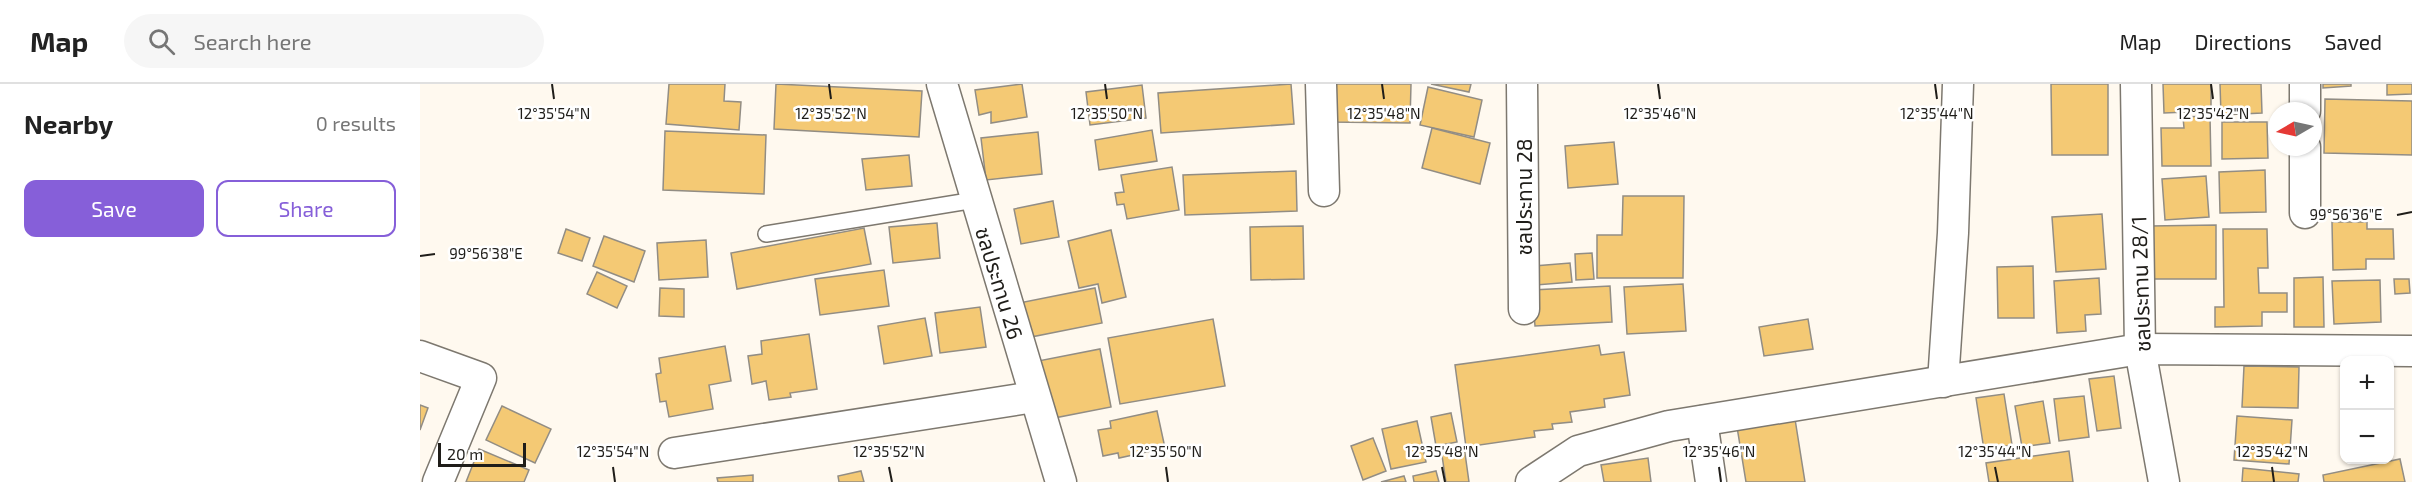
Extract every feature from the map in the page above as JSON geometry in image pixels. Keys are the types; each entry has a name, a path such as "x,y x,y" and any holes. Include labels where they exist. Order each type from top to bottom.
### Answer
{"street":[{"name":"ชลประทาน 26","path":"942,84 1061,482"},
{"path":"1322,84 1324,191"},
{"name":"ชลประทาน 28","path":"1522,84 1524,309"},
{"path":"1943,382 1953,233 1958,84"},
{"name":"ชลประทาน 28/1","path":"2136,84 2140,349 2164,482"},
{"path":"2305,84 2305,102"},
{"path":"2305,156 2305,213"},
{"path":"1530,482 1578,451 1669,426 2140,349 2412,351"},
{"path":"420,356 481,378 438,482"},
{"path":"674,453 1034,397"},
{"path":"1702,421 1712,482"}],"lane":[{"path":"766,234 975,200"}],"building":[{"path":"669,84 725,84 724,101 741,102 739,130 666,124"},
{"path":"776,84 922,91 919,137 774,129"},
{"path":"1022,84 1027,117 991,123 991,112 979,115 975,90"},
{"path":"1291,84 1294,124 1161,133 1158,93"},
{"path":"1330,84 1411,84 1410,123 1329,122"},
{"path":"1431,84 1471,84 1469,92"},
{"path":"2051,84 2108,84 2108,155 2052,155"},
{"path":"2163,84 2211,84 2211,111 2164,113"},
{"path":"2220,84 2261,84 2262,113 2221,115"},
{"path":"2323,84 2351,84 2351,86 2323,88"},
{"path":"2387,84 2412,84 2412,94 2387,95"},
{"path":"1142,85 1146,118 1090,125 1086,92"},
{"path":"1428,87 1482,100 1474,137 1420,125"},
{"path":"2325,99 2412,101 2412,155 2324,153"},
{"path":"2210,116 2211,166 2162,166 2161,128 2184,128 2183,117"},
{"path":"2222,122 2267,122 2268,158 2222,159"},
{"path":"1432,128 1490,143 1480,184 1422,168"},
{"path":"1152,130 1157,161 1099,170 1095,140"},
{"path":"665,131 766,135 764,194 663,190"},
{"path":"1038,132 1042,174 986,180 981,138"},
{"path":"1614,142 1618,184 1568,188 1565,146"},
{"path":"909,155 912,186 866,190 862,159"},
{"path":"1172,167 1179,210 1127,219 1124,204 1117,205 1115,193 1124,192 1121,175"},
{"path":"2265,170 2266,212 2220,213 2219,172"},
{"path":"1296,171 1297,211 1185,215 1183,175"},
{"path":"2206,176 2209,217 2165,220 2162,179"},
{"path":"1623,196 1684,196 1683,278 1597,278 1597,235 1622,235"},
{"path":"1053,201 1059,237 1021,244 1014,209"},
{"path":"2102,214 2106,269 2056,272 2052,217"},
{"path":"2332,222 2367,222 2367,229 2393,229 2394,259 2366,259 2366,269 2333,270"},
{"path":"937,223 940,258 893,263 889,227"},
{"path":"2216,225 2216,279 2150,279 2150,226"},
{"path":"1303,226 1304,279 1251,280 1250,227"},
{"path":"864,228 871,264 737,289 731,253"},
{"path":"566,229 590,238 582,261 558,253"},
{"path":"2223,229 2267,229 2268,268 2258,268 2259,293 2287,293 2287,312 2262,312 2262,326 2215,327 2215,307 2224,307"},
{"path":"1111,230 1126,297 1102,303 1098,284 1079,288 1068,241"},
{"path":"604,236 645,251 634,282 593,266"},
{"path":"706,240 708,277 659,280 657,243"},
{"path":"1592,253 1594,279 1576,280 1575,254"},
{"path":"1570,263 1572,282 1536,285 1534,266"},
{"path":"2033,266 2034,318 1998,318 1997,267"},
{"path":"884,270 889,306 820,315 815,279"},
{"path":"597,272 627,286 617,308 587,294"},
{"path":"2323,277 2324,327 2294,327 2294,278"},
{"path":"2099,278 2101,314 2085,315 2086,331 2057,333 2054,281"},
{"path":"2394,279 2409,279 2410,293 2395,294"},
{"path":"2380,280 2381,322 2334,324 2332,281"},
{"path":"1683,284 1686,331 1627,334 1624,287"},
{"path":"1610,286 1612,322 1535,326 1532,290"},
{"path":"660,288 684,289 684,317 659,316"},
{"path":"1095,288 1102,323 1026,338 1019,303"},
{"path":"980,307 986,347 940,353 935,313"},
{"path":"925,318 932,356 884,364 878,326"},
{"path":"1213,319 1225,386 1120,404 1108,338"},
{"path":"1808,319 1813,349 1764,356 1759,327"},
{"path":"809,334 817,389 790,393 791,397 769,400 766,381 752,384 748,356 762,354 761,341"},
{"path":"1599,345 1601,355 1624,352 1630,395 1604,399 1605,407 1570,412 1572,422 1552,424 1553,429 1534,431 1535,437 1466,447 1455,365"},
{"path":"725,346 731,381 709,385 713,409 669,417 666,401 660,402 656,374 661,373 659,358"},
{"path":"1100,349 1111,407 1049,419 1038,361"},
{"path":"2244,366 2299,367 2298,408 2242,407"},
{"path":"2114,376 2121,428 2097,431 2089,379"},
{"path":"2004,394 2012,445 1984,450 1976,398"},
{"path":"2084,396 2089,437 2059,441 2054,399"},
{"path":"2043,401 2050,443 2022,447 2015,406"},
{"path":"420,405 428,408 420,430"},
{"path":"502,406 551,429 535,463 486,440"},
{"path":"1157,411 1165,448 1119,458 1118,453 1103,456 1098,430 1111,428 1110,421"},
{"path":"1451,413 1457,442 1436,446 1431,417"},
{"path":"2237,416 2292,420 2289,464 2234,460"},
{"path":"1795,419 1805,482 1746,482 1737,427"},
{"path":"1417,421 1426,462 1391,469 1382,429"},
{"path":"1373,438 1386,471 1363,480 1351,446"},
{"path":"1464,446 1469,482 1446,482 1441,449"},
{"path":"479,449 529,470 524,482 466,482"},
{"path":"2069,451 2073,482 1989,482 1986,463"},
{"path":"1648,458 1651,482 1604,482 1601,465"},
{"path":"2400,459 2405,482 2324,482 2323,475 2376,464 2394,464 2394,460"},
{"path":"2243,468 2299,474 2298,482 2242,482"},
{"path":"861,471 864,482 839,482 838,476"},
{"path":"1436,471 1439,482 1414,482 1413,476"},
{"path":"753,475 753,482 718,482 717,478"},
{"path":"1404,476 1406,482 1381,482"}]}
